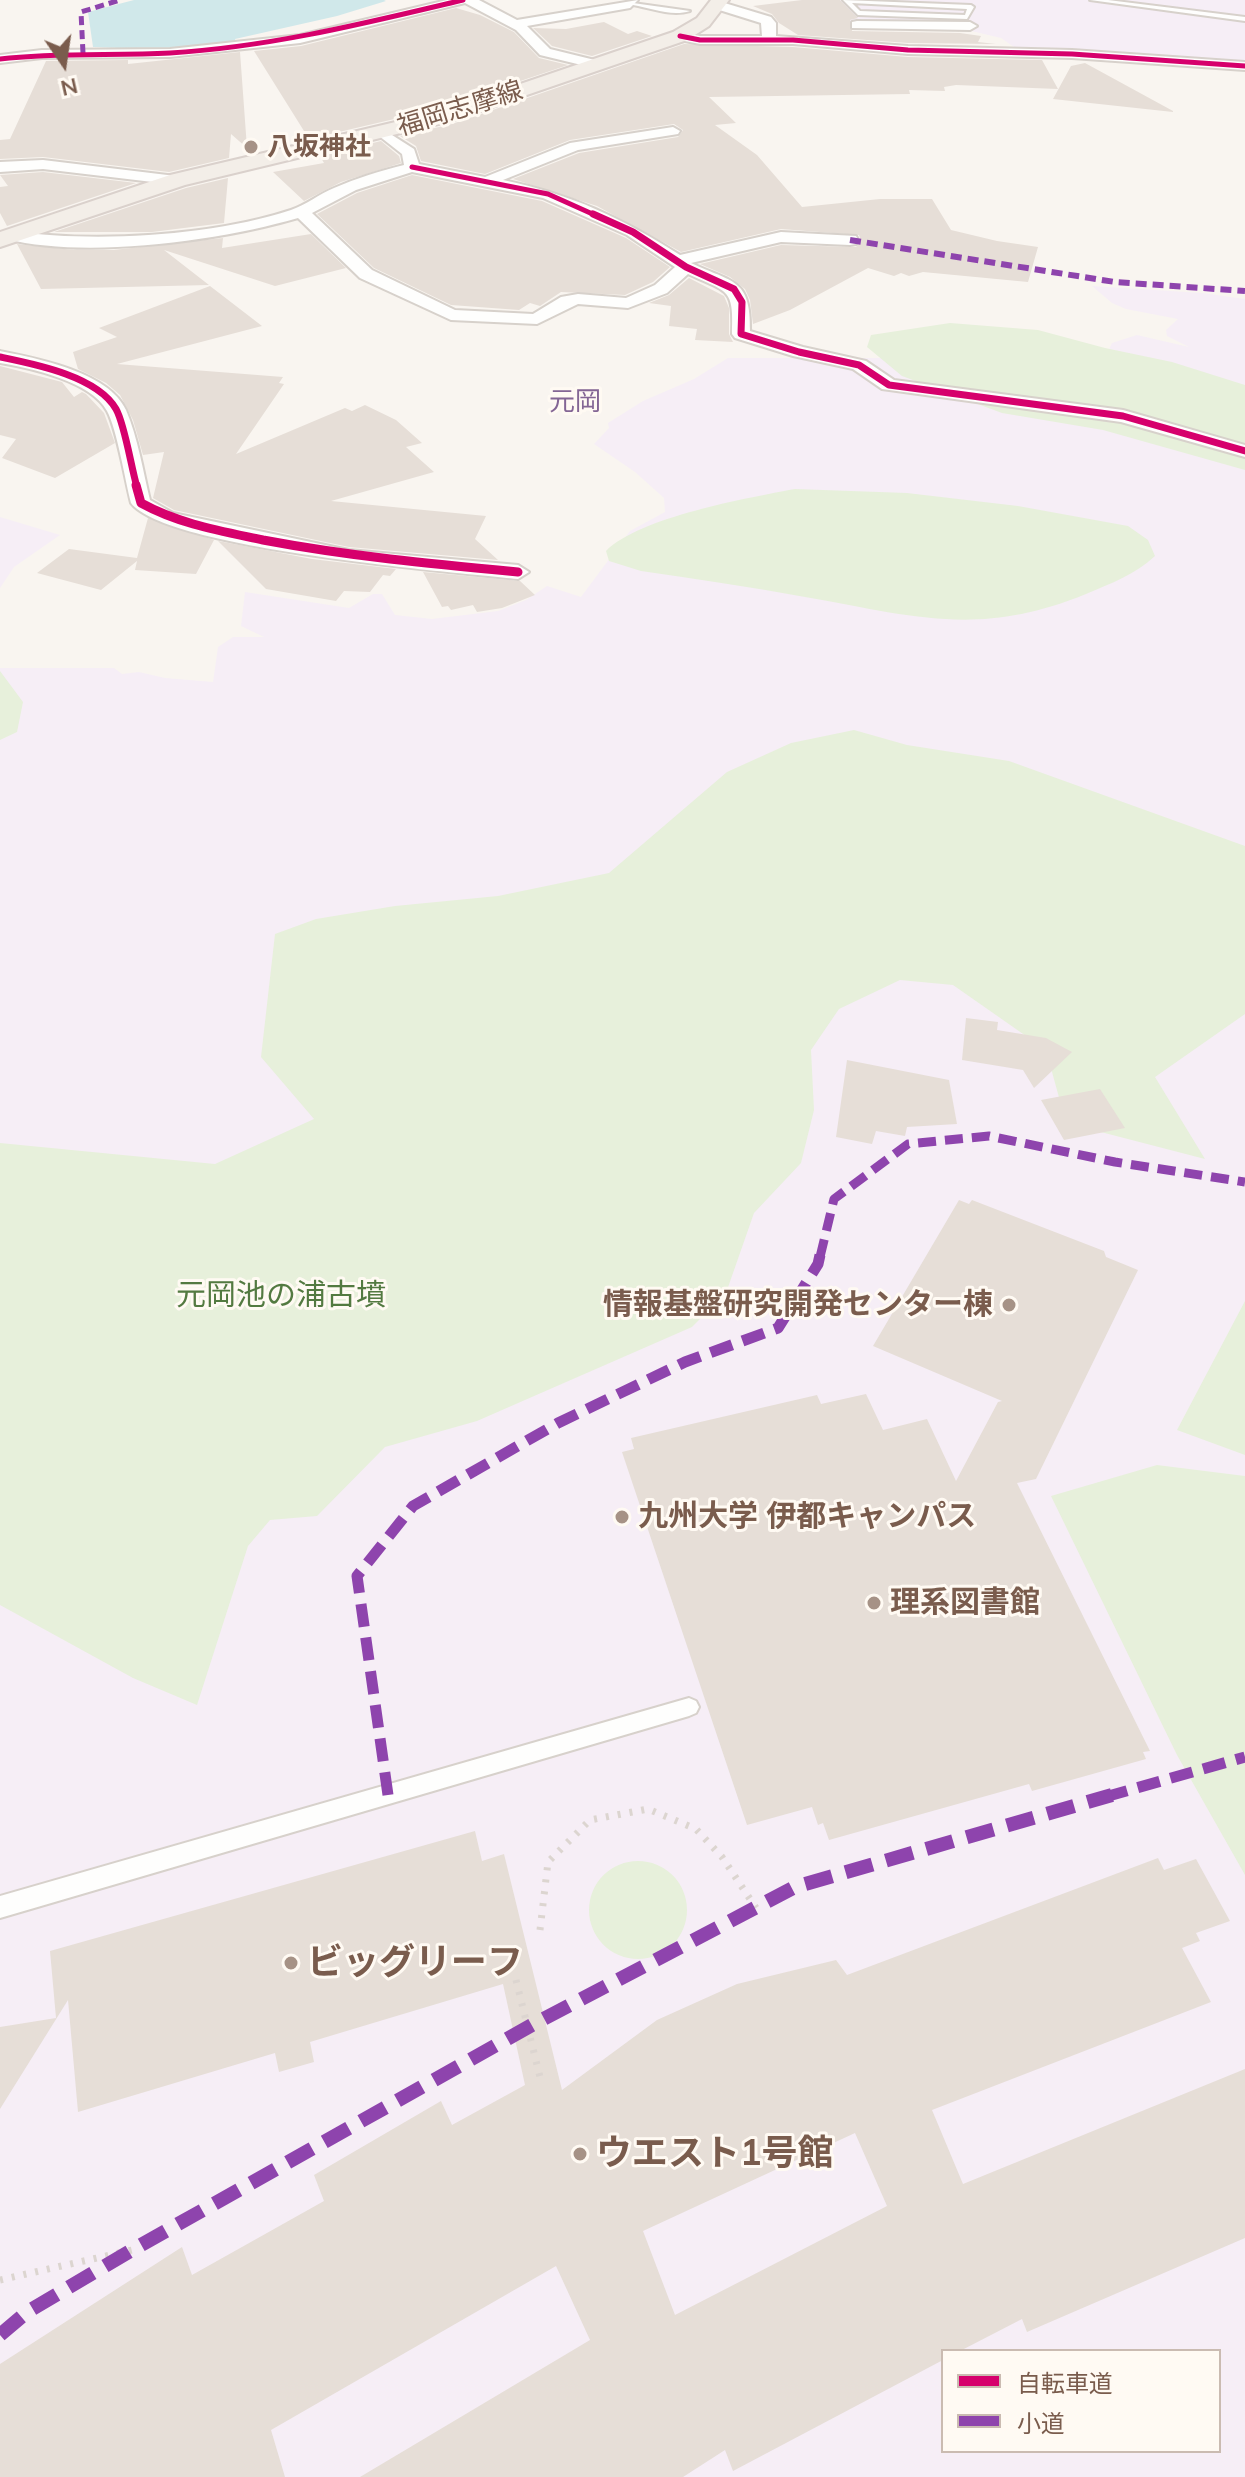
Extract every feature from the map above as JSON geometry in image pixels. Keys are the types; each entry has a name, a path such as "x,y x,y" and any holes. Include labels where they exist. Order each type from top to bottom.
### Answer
{"main road":[{"name":"福岡志摩線","path":"6,238 178,180 486,104 680,36 703,22 719,3"}],"street":[{"path":"0,59 42,54 170,53 300,39 463,0"},
{"path":"469,0 517,24 533,35 545,52 598,65"},
{"path":"719,3 766,20 789,20"},
{"path":"517,24 634,4"},
{"path":"766,20 769,23 769,39"},
{"path":"847,24 970,26"},
{"path":"680,36 700,40 769,39 908,50 1072,54 1245,66"},
{"path":"488,181 575,146 673,131"},
{"path":"381,132 409,152 412,167"},
{"path":"0,167 46,162 109,174 162,175 178,180"},
{"path":"306,216 329,195 412,167 548,194 633,232 683,264 734,289 742,302 741,334 799,352 859,365 889,385 1123,416 1245,451"},
{"path":"270,198 283,218"},
{"path":"6,238 32,241 142,237 306,216 344,205"},
{"path":"306,216 366,274 425,306 451,315 528,319 547,315 567,301 578,299 628,303 661,289 691,256 781,237 850,240"},
{"path":"0,357 46,365 107,398 116,409 141,503 166,517 229,533 349,556 518,572"}],"lane":[{"path":"1093,0 1245,19"},
{"path":"845,1 915,2 972,4 967,17 858,13 845,1"},
{"path":"634,4 652,9 687,11"},
{"path":"0,1907 689,1707"}],"path":[{"path":"540,1930 548,1862 590,1820 648,1809 696,1829 722,1857 756,1908"},
{"path":"516,1980 540,2077"},
{"path":"0,2280 132,2250"}],"shaded area":[{"path":"825,0 1245,0 1245,63 1020,51 1001,38 963,29 848,23"},
{"name":"九州大学 伊都キャンパス","path":"1092,286 1245,299 1245,2477 0,2477 0,668 114,668 122,674 139,672 165,678 213,682 218,647 233,637 264,637 241,626 245,592 349,608 373,594 382,594 395,615 432,619 498,611 526,600 547,586 581,597 630,531 665,512 664,498 635,472 594,444 609,428 608,423 643,401 694,379 728,358 1105,358 1112,343 1137,335 1189,347 1167,336 1166,330 1178,319 1126,309 1112,303"},
{"path":"0,517 60,535 14,567 0,588"}],"green space":[{"path":"950,323 1038,330 1172,362 1245,385 1245,470 1103,430 1002,413 902,376 867,347 871,335"},
{"path":"795,489 907,493 1018,506 1128,526 1148,540 1155,556 1114,582 1047,608 978,619 946,619 880,611 641,571 609,561 606,551 643,528 695,511"},
{"path":"0,671 23,702 17,732 0,740"},
{"name":"元岡池の浦古墳","path":"854,730 907,745 1009,761 1245,846 1245,1014 1155,1077 1205,1159 1066,1123 1046,1050 953,985 900,980 839,1009 811,1050 814,1110 801,1163 754,1213 726,1293 692,1327 477,1421 385,1447 317,1516 270,1520 248,1546 197,1705 133,1678 0,1605 0,1143 215,1164 314,1119 261,1057 275,934 316,919 395,906 498,896 609,873 727,772 791,743"},
{"path":"1245,1301 1245,1455 1177,1430"},
{"path":"1157,1465 1245,1476 1245,1875 1177,1755 1051,1496"},
{"path":"638,1861 657,1865 673,1875 683,1891 687,1910 683,1929 673,1945 657,1955 638,1959 619,1955 603,1945 593,1929 589,1910 593,1891 603,1875 619,1865"}],"water":[{"path":"134,0 386,1 337,16 235,39 236,42 167,50 93,47 88,12"}],"building":[{"path":"802,0 840,0 858,18 850,20 852,31 960,33 981,36 978,42 996,44 908,43 798,35 779,23 772,14 753,6"},
{"path":"456,8 480,15 514,32 539,58 568,65 437,109 309,139 254,51 301,46"},
{"path":"604,22 628,34 637,31 652,36 592,56 552,46 533,28 566,29"},
{"path":"684,44 793,47 908,57 1042,60 1058,89 956,85 944,87 945,91 909,90 910,94 709,97 736,123 715,125 757,155 802,207 880,199 932,199 951,230 1038,247 1028,282 923,272 894,276 868,268 790,310 753,324 750,300 745,289 730,277 700,264 781,245 856,247 861,241 859,235 781,229 681,252 597,206 513,179 579,153 678,137 683,130 674,124 570,140 485,174 421,161 416,146 400,136 452,124"},
{"path":"240,52 247,148 231,134 229,158 169,172 43,157 0,159 0,140 10,139 46,61 128,60 128,64"},
{"path":"1085,63 1173,112 1053,99 1071,66"},
{"path":"381,141 399,156 401,163 341,182 304,201 273,172 324,163 320,156"},
{"path":"43,172 136,183 7,226 0,213 0,187 8,186 0,175"},
{"path":"412,175 542,201 626,238 670,267 653,282 625,295 561,292 540,306 530,303 519,310 451,305 374,268 317,214 357,193"},
{"path":"228,178 224,223 152,232 54,232 186,188"},
{"path":"311,234 346,268 275,286 164,250 209,285 41,289 17,244 74,250 113,250 223,238 222,248"},
{"path":"689,278 724,296 729,308 729,334 733,342 695,340 697,329 669,326 671,306 649,303 669,295"},
{"path":"210,286 262,326 117,364 283,377 279,383 284,384 236,454 345,408 352,411 365,405 396,420 422,443 406,447 434,472 331,501 486,516 475,539 498,560 349,547 174,510 153,498 164,452 143,455 133,420 120,395 106,383 78,369 73,352 117,337 99,328"},
{"path":"0,366 62,382 74,397 82,392 86,394 104,413 115,443 55,478 2,458 16,439 0,435"},
{"path":"148,518 214,540 196,574 135,570 137,561 101,590 37,573 69,549 137,558"},
{"path":"218,541 312,559 396,569 390,576 383,575 370,592 344,591 336,601 266,589"},
{"path":"423,572 520,581 535,595 502,608 477,612 473,605 451,610 448,606 442,607"},
{"path":"966,1018 998,1022 997,1030 1046,1038 1072,1052 1034,1088 1023,1070 962,1060"},
{"path":"847,1060 949,1080 957,1124 907,1127 905,1136 876,1131 872,1144 836,1137"},
{"path":"1100,1089 1125,1128 1064,1140 1041,1100"},
{"name":"理系図書館","path":"959,1200 969,1204 972,1200 1104,1251 1106,1257 1138,1270 1036,1479 1017,1483 1150,1751 1143,1752 1146,1759 1032,1791 1029,1784 829,1840 823,1823 818,1825 812,1807 747,1825 622,1452 634,1449 631,1438 817,1395 821,1404 866,1394 883,1430 927,1419 956,1481 998,1402 1002,1401 873,1346"},
{"name":"ウエスト1号館","path":"475,1831 482,1861 504,1854 562,2090 657,2020 737,1984 836,1960 847,1975 1158,1858 1164,1870 1196,1859 1230,1921 1196,1933 1200,1941 1182,1948 1211,2002 932,2110 963,2184 1245,2069 1245,2238 1027,2332 1022,2319 964,2349 941,2349 941,2361 733,2471 725,2450 683,2477 360,2477 590,2340 556,2266 271,2430 285,2477 0,2477 0,2364 182,2247 192,2275 324,2201 314,2175 441,2101 452,2125 525,2085 503,1984 310,2042 314,2062 279,2072 275,2053 78,2112 68,2000 0,2109 0,2027 56,2018 50,1951","holes":["855,2133 887,2206 675,2315 643,2231"]}],"marked path":[{"path":"83,53 81,12 120,0"},
{"path":"850,240 1115,282 1245,291"},
{"path":"388,1795 357,1576 413,1506 558,1423 685,1362 778,1328 818,1264 834,1199 908,1144 989,1136 1115,1162 1245,1182"},
{"path":"0,2335 27,2312 132,2250 532,2025 795,1887 1245,1757"}],"cycle path":[{"path":"0,59 42,54 170,53 300,39 463,0"},
{"path":"680,36 700,40 793,40 908,50 1072,54 1245,66"},
{"path":"412,167 548,194 633,232 686,267 734,289 742,302 741,334 799,352 859,365 889,385 1123,416 1245,451"},
{"path":"0,357 63,373 92,387 104,397 116,409 141,503 166,517 229,533 349,556 518,572"}],"place":[{"name":"八坂神社","path":"251,147"},
{"name":"情報基盤研究開発センター棟","path":"1009,1305"},
{"name":"九州大学 伊都キャンパス","path":"622,1517"},
{"name":"理系図書館","path":"874,1603"},
{"name":"ビッグリーフ","path":"291,1963"},
{"name":"ウエスト1号館","path":"580,2154"}],"district":[{"name":"元岡","path":"575,402"}]}
